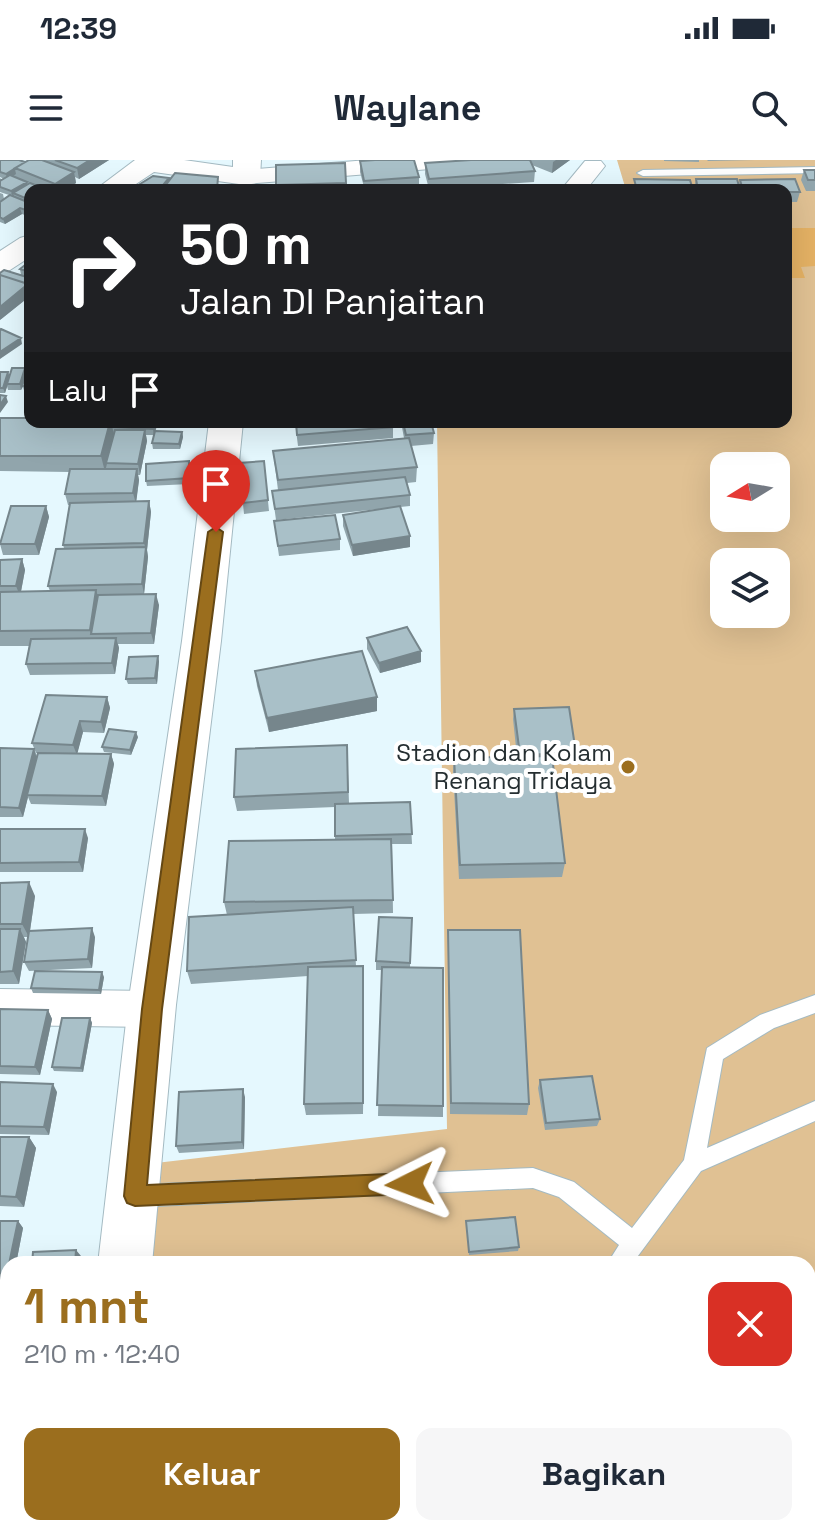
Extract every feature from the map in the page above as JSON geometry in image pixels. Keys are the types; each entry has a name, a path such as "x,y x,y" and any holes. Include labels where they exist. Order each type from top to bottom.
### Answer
{"street":[{"path":"118,184 151,162 247,176 455,160"},
{"path":"578,184 593,166"},
{"path":"0,264 24,248"},
{"path":"126,1256 135,1196 152,1009 216,532 225,428"},
{"path":"0,1007 152,1009"}],"lane":[{"path":"643,173 815,170"},
{"path":"624,1256 694,1164 714,1054 767,1021 815,1004"},
{"path":"694,1164 815,1111"},
{"path":"135,1196 533,1178 566,1189 633,1243"}],"shaded area":[{"name":"Stadion dan Kolam Renang Tridaya","path":"617,160 815,160 815,1256 128,1256 139,1165 447,1129 437,428 792,428 792,184 624,184"},
{"path":"792,228 815,228 815,266 801,267 805,278 792,278"}],"building":[{"path":"0,160 25,162 6,174 0,172"},
{"path":"29,160 42,160 74,172 55,184 15,168"},
{"path":"55,160 90,160 77,168"},
{"path":"414,160 419,177 364,181 360,161"},
{"path":"530,160 535,171 429,179 425,163"},
{"path":"345,163 346,183 276,184 276,165"},
{"path":"804,170 815,170 815,180 808,180"},
{"path":"175,173 218,177 217,184 167,184"},
{"path":"10,175 27,182 11,191 0,187 0,181"},
{"path":"153,176 169,178 164,184 140,184"},
{"path":"634,179 690,180 691,184 635,184"},
{"path":"696,179 737,179 738,184 697,184"},
{"path":"795,179 800,192 792,192 792,184 741,184 740,180"},
{"path":"24,187 24,198 13,193"},
{"path":"10,195 24,201 24,209 20,208 3,219 0,217 0,202"},
{"path":"4,270 24,276 24,283 0,275"},
{"path":"0,275 24,283 24,287 0,307"},
{"path":"0,330 21,338 0,352"},
{"path":"12,368 24,368 20,384 7,384"},
{"path":"0,372 8,372 3,388 0,388"},
{"path":"0,418 24,418 24,428 108,428 101,456 0,456"},
{"path":"296,428 381,428 297,435"},
{"path":"404,428 433,428 434,433 406,435"},
{"path":"115,430 145,430 138,464 106,463"},
{"path":"155,431 182,432 179,444 152,443"},
{"path":"409,438 417,467 278,480 273,451"},
{"path":"189,461 189,478 146,481 146,464"},
{"path":"264,461 268,500 243,503 239,463"},
{"path":"70,469 137,469 133,493 65,494"},
{"path":"405,477 410,495 275,509 272,491"},
{"path":"149,501 144,543 63,545 70,503"},
{"path":"11,506 46,506 35,544 0,544"},
{"path":"400,506 410,536 352,545 343,515"},
{"path":"335,515 340,539 278,546 274,521"},
{"path":"146,547 142,584 48,586 56,549"},
{"path":"22,559 16,586 0,586 0,560"},
{"path":"96,590 90,630 0,631 0,592"},
{"path":"156,594 151,633 91,634 98,595"},
{"path":"407,627 421,651 379,663 367,638"},
{"path":"116,638 112,663 26,664 31,639"},
{"path":"362,651 377,697 267,718 255,671"},
{"path":"158,656 155,678 126,679 129,657"},
{"path":"46,695 107,697 101,722 80,721 73,745 32,743"},
{"path":"569,707 576,753 520,755 514,709"},
{"path":"109,729 136,732 130,750 102,747"},
{"path":"347,745 348,792 234,797 236,749"},
{"path":"0,748 34,749 19,808 0,807"},
{"path":"38,753 111,754 102,796 27,795"},
{"path":"552,756 565,863 460,865 454,758"},
{"path":"410,802 412,834 335,836 335,804"},
{"path":"0,829 85,829 79,862 0,863"},
{"path":"391,839 393,900 224,902 229,841"},
{"path":"29,882 22,924 0,924 0,883"},
{"path":"353,907 356,960 187,971 189,917"},
{"path":"379,917 412,918 410,963 376,961"},
{"path":"92,928 88,959 24,962 29,931"},
{"path":"0,929 20,929 13,971 0,972"},
{"path":"448,930 520,930 529,1104 451,1103"},
{"path":"363,966 363,1103 304,1104 308,967"},
{"path":"382,967 443,968 443,1106 377,1105"},
{"path":"35,971 102,972 99,990 31,988"},
{"path":"0,1009 48,1010 35,1067 0,1066"},
{"path":"62,1018 90,1018 81,1068 52,1067"},
{"path":"592,1076 600,1119 546,1123 540,1080"},
{"path":"0,1082 53,1084 44,1127 0,1126"},
{"path":"243,1089 242,1142 176,1146 179,1092"},
{"path":"0,1137 29,1137 16,1197 0,1196"},
{"path":"515,1217 519,1247 469,1252 466,1221"},
{"path":"0,1221 18,1221 11,1256 0,1256"},
{"path":"76,1250 76,1256 33,1256 33,1252"}],"place":[{"name":"Stadion dan Kolam Renang Tridaya","path":"628,767"}],"route":[{"path":"216,532 152,1009 135,1196 410,1184"}]}
